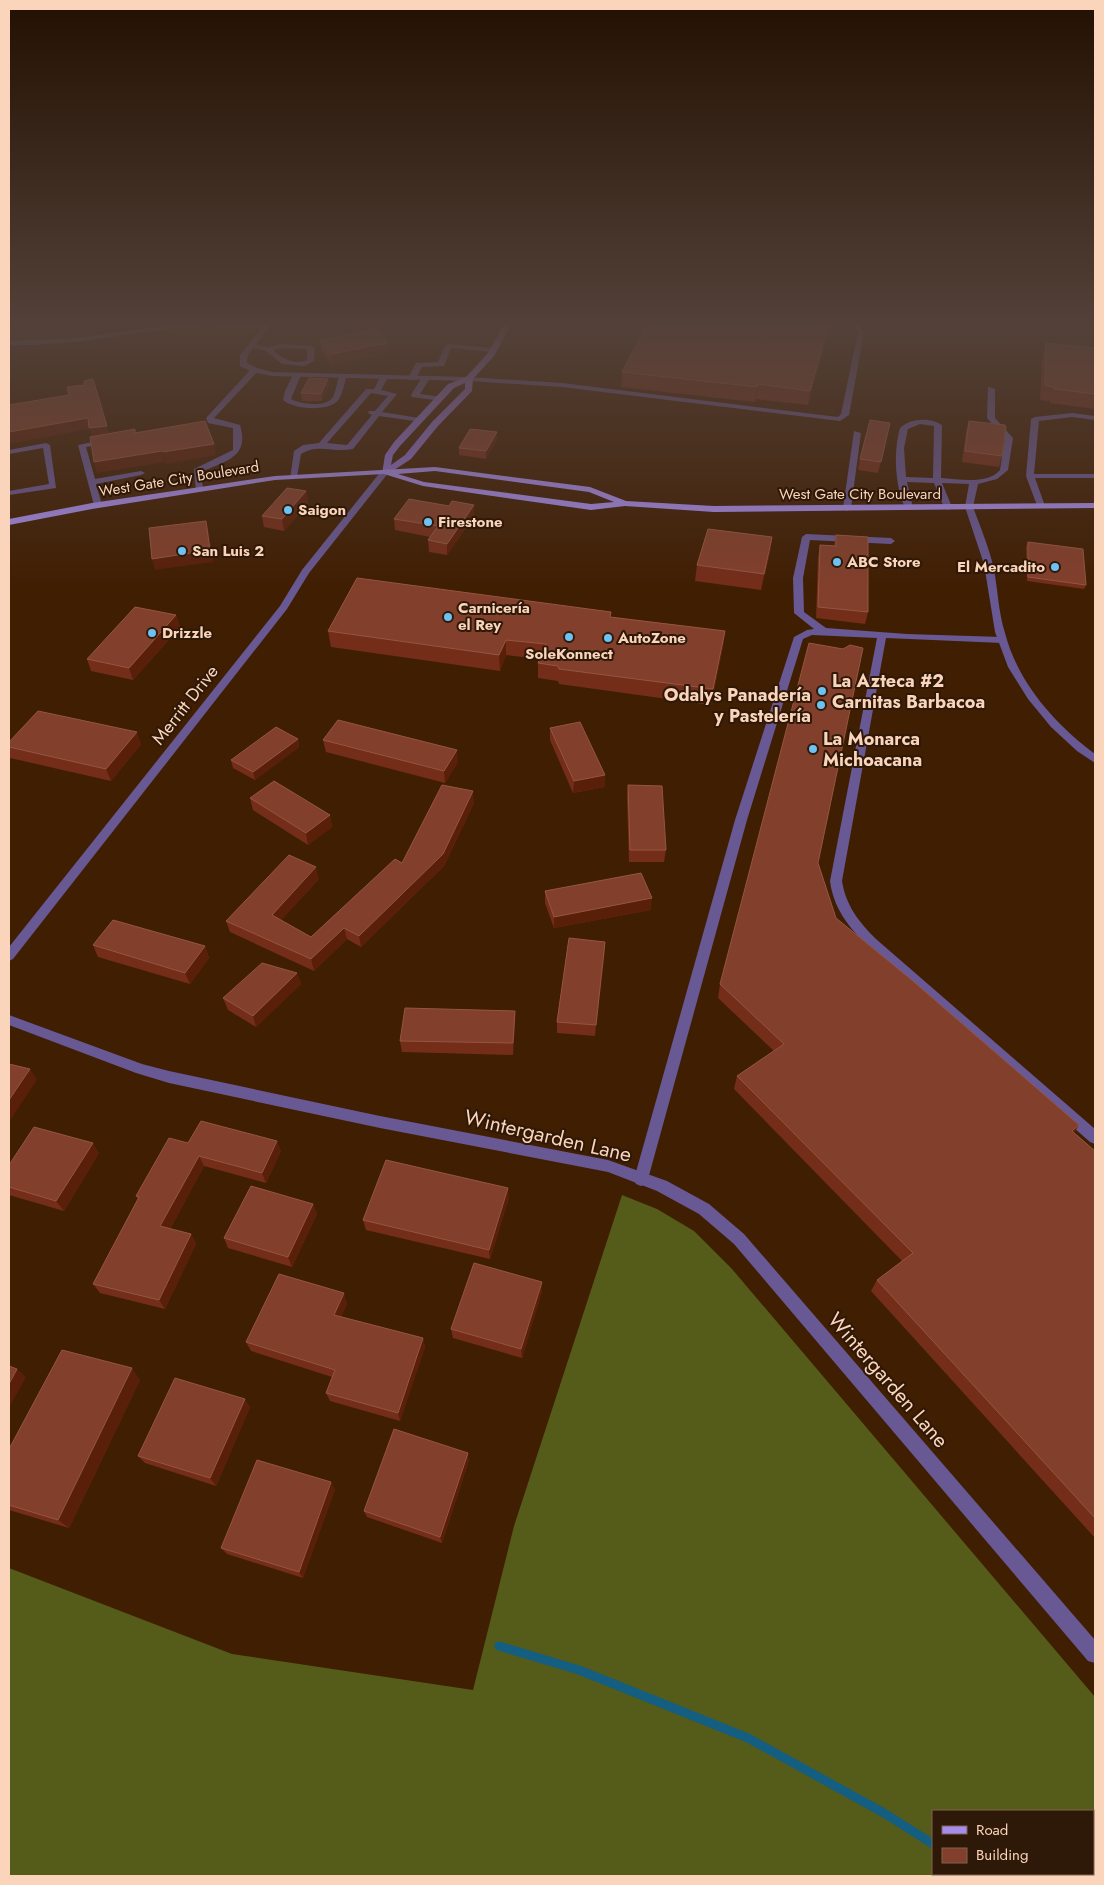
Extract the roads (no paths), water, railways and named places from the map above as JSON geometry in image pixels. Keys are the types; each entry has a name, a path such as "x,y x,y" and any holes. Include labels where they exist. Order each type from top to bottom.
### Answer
{"main road":[{"name":"Merritt Drive","path":"385,472 389,455 427,412"},
{"name":"Merritt Drive","path":"385,472 408,457 447,412"},
{"name":"West Gate City Boulevard","path":"9,522 98,505 293,477 435,470 590,490 625,503"},
{"name":"West Gate City Boulevard","path":"385,472 423,484 591,506 625,503 714,509 1095,506"}],"street":[{"path":"200,489 197,471 228,457 237,450 237,427 211,421 210,418 216,412"},
{"path":"321,445 354,412"},
{"path":"774,412 829,419 840,419 845,412"},
{"path":"903,482 974,482 998,477 1005,469 1009,438 991,418 991,412"},
{"path":"293,477 297,453 306,447 321,445 350,447 357,434 374,414 419,420"},
{"path":"1041,506 1030,476 1035,419 1072,415 1095,418"},
{"path":"909,508 903,482 900,451 904,428 908,424 918,422 938,425 938,483 948,508"},
{"path":"847,508 857,433"},
{"path":"98,505 82,445 116,440"},
{"path":"9,452 46,445 54,486 9,493"},
{"name":"Merritt Drive","path":"9,956 284,607 302,577 385,472"},
{"path":"91,482 141,473"},
{"path":"1030,476 1095,476"},
{"path":"974,482 969,507 986,554 998,625 1005,651 1030,696 1077,746 1095,759"},
{"path":"822,631 799,613 798,578 806,537 891,541"},
{"path":"641,1178 741,820 799,637 810,632 822,631 1002,640"},
{"path":"882,635 836,881 844,910 853,924 879,950 1095,1138"},
{"name":"Wintergarden Lane","path":"9,1020 141,1069 169,1077 380,1122 608,1166 662,1186 704,1209 739,1239 1095,1654"}],"waterway":[{"path":"499,1646 579,1670 748,1738 884,1813 932,1843"}],"place":[{"name":"Saigon","path":"288,510"},
{"name":"Firestone","path":"428,522"},
{"name":"San Luis 2","path":"182,551"},
{"name":"ABC Store","path":"837,562"},
{"name":"El Mercadito","path":"1055,567"},
{"name":"Carnicería el Rey","path":"448,617"},
{"name":"Drizzle","path":"152,633"},
{"name":"SoleKonnect","path":"569,637"},
{"name":"AutoZone","path":"608,638"},
{"name":"La Azteca #2 Carnitas Barbacoa","path":"822,691"},
{"name":"Odalys Panadería y Pastelería","path":"821,705"},
{"name":"La Monarca Michoacana","path":"813,749"}]}
